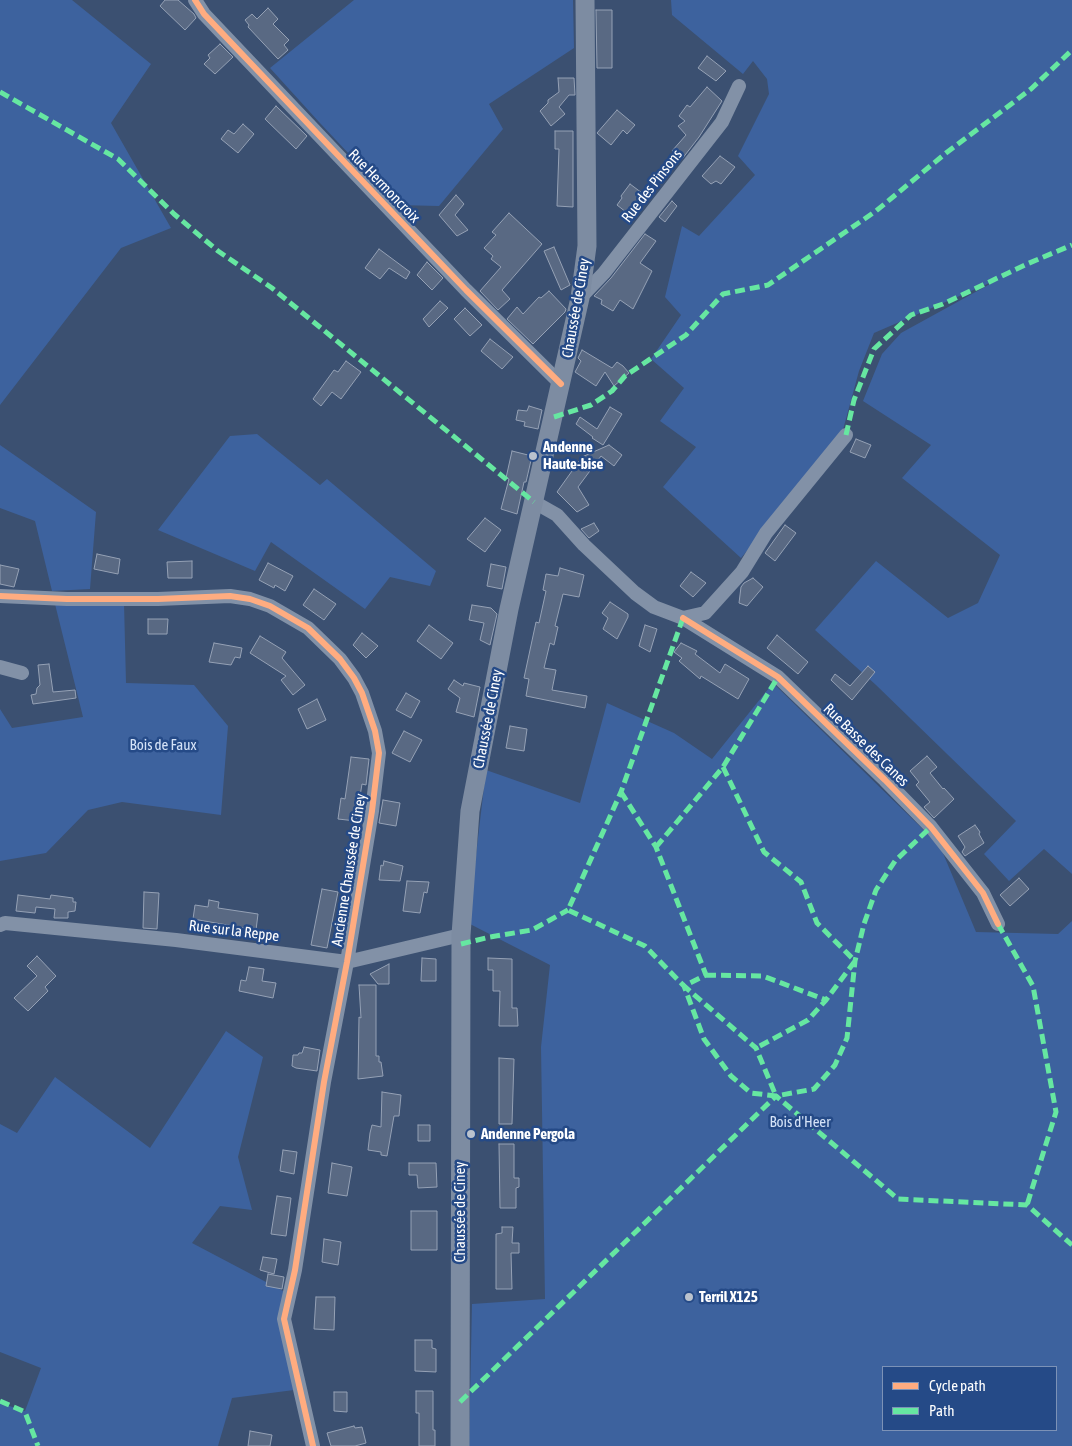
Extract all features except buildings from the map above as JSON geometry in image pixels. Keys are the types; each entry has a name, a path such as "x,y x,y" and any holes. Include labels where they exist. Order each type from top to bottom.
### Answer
{"main road":[{"name":"Chaussée de Ciney","path":"460,1446 462,935 470,811 509,609 580,298 586,246 585,0"}],"street":[{"name":"Rue Hermoncroix","path":"195,0 204,14 356,175 466,290 561,384"},
{"name":"Rue des Pinsons","path":"580,298 604,273 717,129 739,86"},
{"path":"683,618 705,613 742,572 766,533 846,435"},
{"name":"Rue Basse des Canes","path":"534,502 557,515 584,545 635,593 654,607 683,618 778,677 885,780 931,828 983,893 998,924"},
{"name":"Ancienne Chaussée de Ciney","path":"0,596 67,599 158,599 230,596 250,599 270,606 308,628 340,659 362,693 375,731 378,753 372,811 347,962 324,1082 295,1270 284,1319 314,1446"},
{"path":"0,667 22,673"},
{"name":"Rue sur la Reppe","path":"0,925 5,923 176,940 347,962 462,935"}],"green space":[{"path":"0,0 72,0 151,64 111,123 171,228 121,248 0,405"},
{"path":"354,0 573,0 574,48 489,104 503,129 439,206 397,205 270,68"},
{"path":"671,0 1072,0 1072,874 1044,849 1009,881 984,854 1016,821 876,685 815,630 876,561 948,618 978,603 1000,555 902,478 931,445 863,401 882,354 901,333 1001,278 874,333 859,371 841,437 741,558 663,487 696,447 660,421 684,388 651,359 681,315 665,297 682,226 699,236 755,175 738,156 769,94 767,79 753,61 743,74 672,15"},
{"path":"257,434 320,485 327,479 436,571 430,586 390,577 365,609 271,542 255,571 158,530 230,436"},
{"path":"0,445 96,512 90,589 52,591 35,521 0,508"},
{"name":"Bois de Faux","path":"124,603 126,683 194,685 228,726 221,815 122,802 88,810 46,853 0,861 0,709 12,728 83,717 55,604"},
{"name":"Bois d'Heer","path":"773,683 940,846 976,932 1058,934 1072,921 1072,1446 469,1446 472,1304 545,1299 541,1047 550,965 468,923 486,770 580,803 607,703 674,733 712,759"},
{"path":"226,1031 263,1057 238,1157 252,1210 220,1206 192,1243 285,1292 294,1390 232,1398 218,1446 0,1446 0,1403 25,1411 41,1368 0,1352 0,1124 17,1133 55,1077 150,1148"}],"marked path":[{"path":"554,417 591,405 612,391 625,376 686,335 723,294 768,285 876,211 946,153 1031,89 1072,50"},
{"path":"0,92 118,159 174,214 218,251 272,288 534,502"},
{"path":"846,435 854,400 874,349 911,315 943,304 1072,245"},
{"path":"683,618 621,792 568,910 645,946 684,986 704,1039 731,1076 751,1093 776,1096 814,1089 835,1065 847,1038 855,961 864,924 876,890 895,861 931,827"},
{"path":"656,847 723,767 778,677"},
{"path":"723,767 764,852 801,882 817,923 855,961 826,1000 808,1020 756,1048"},
{"path":"621,792 656,847 706,975 684,986 756,1048 776,1096"},
{"path":"461,944 532,930 568,910"},
{"path":"998,924 1033,986 1056,1112 1027,1205"},
{"path":"706,975 763,976 826,1000"},
{"path":"460,1402 776,1096 898,1199 1027,1205 1072,1245"},
{"path":"0,1401 25,1412 38,1446"}],"cycle path":[{"path":"195,0 204,14 466,290 561,384"},
{"path":"0,596 67,599 158,599 230,596 250,599 270,606 308,628 340,659 362,693 375,731 379,753 372,811 347,962 324,1082 295,1270 284,1319 313,1446"},
{"path":"683,618 778,677 885,780 931,827 983,893 998,924"}],"place":[{"name":"Andenne Haute-bise","path":"533,456"},
{"name":"Andenne Pergola","path":"471,1134"},
{"name":"Terril X125","path":"689,1297"}]}
